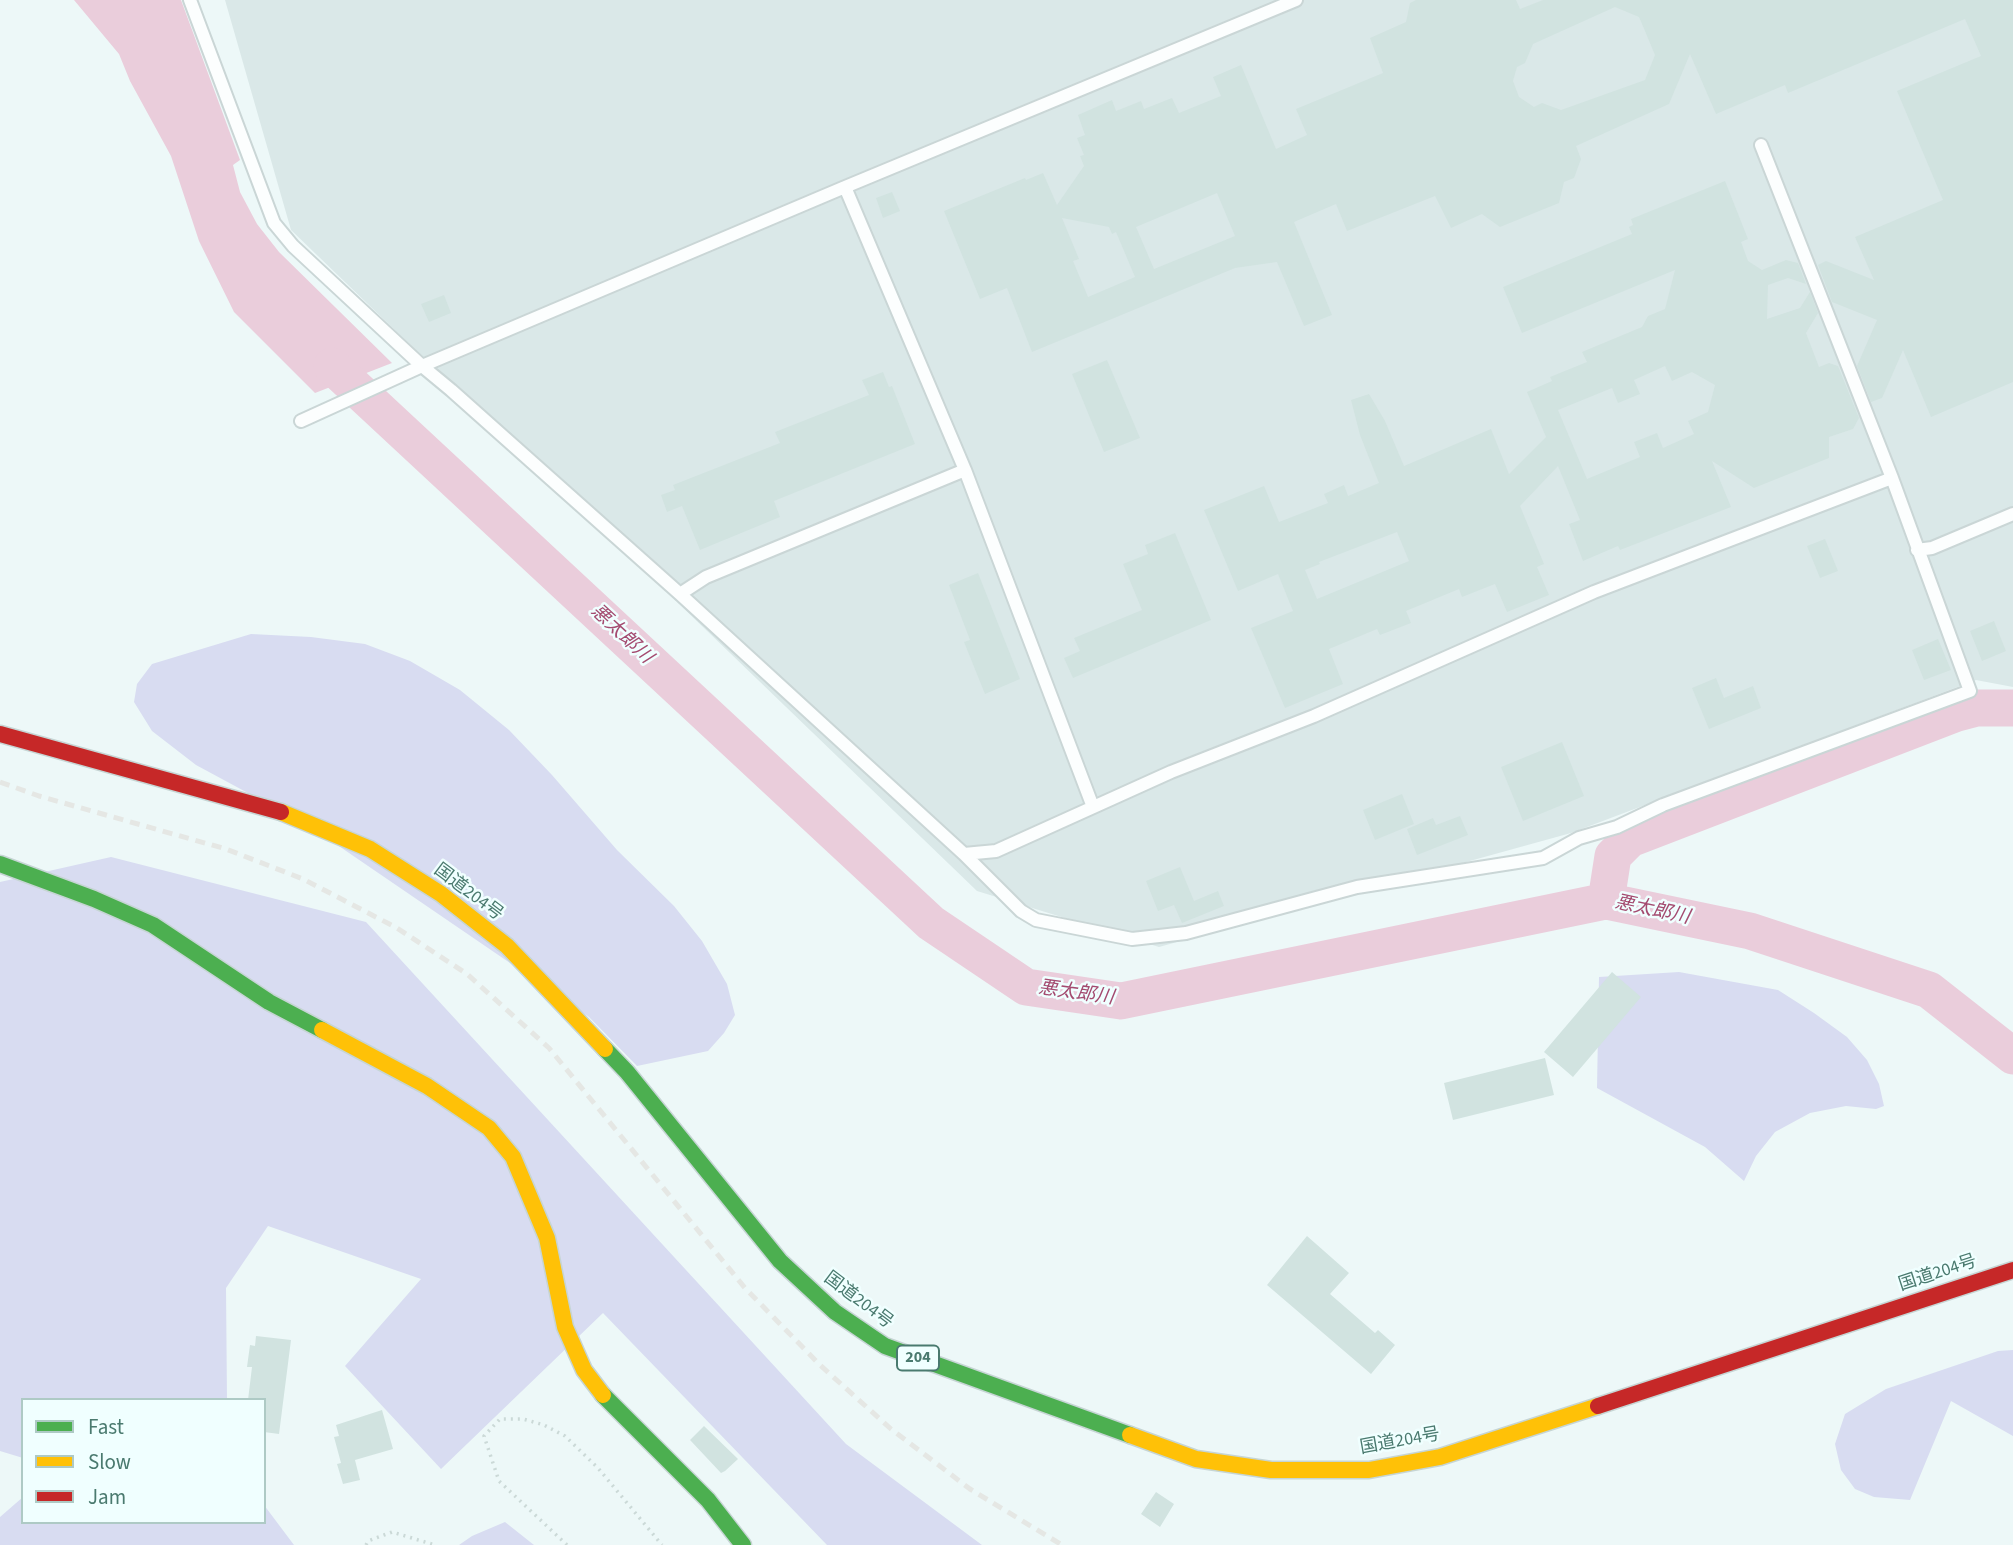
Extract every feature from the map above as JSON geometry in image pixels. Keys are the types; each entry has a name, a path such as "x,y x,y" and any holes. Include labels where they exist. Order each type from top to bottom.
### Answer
{"main road":[{"name":"国道204号","path":"0,734 290,815 370,849 441,894 507,946 627,1072 780,1261 835,1312 885,1346 1196,1459 1271,1470 1357,1470 1440,1457 2013,1270"},
{"path":"0,864 94,899 153,925 269,1002 427,1086 489,1128 513,1157 547,1238 565,1327 584,1370 606,1399 708,1500 743,1545"}],"lane":[{"path":"190,0 274,223 293,246 422,366 680,594 964,854 1021,911 1037,920 1132,939 1186,933 1357,887 1543,858 1579,838 1617,827 1663,805 1970,691 1892,478 1761,145"},
{"path":"300,421 422,366 845,187 1296,0"},
{"path":"845,187 965,470 1093,807"},
{"path":"680,594 706,577 965,470"},
{"path":"964,854 996,851 1171,772 1314,716 1594,592 1892,478"},
{"path":"1917,550 1932,548 2013,514"}],"path":[{"path":"568,1545 499,1481 484,1436 500,1419 523,1419 544,1425 565,1436 598,1468 663,1545"},
{"path":"366,1545 368,1541 392,1532 435,1545"}],"shaded area":[{"path":"74,0 181,0 240,160 233,165 240,192 257,224 279,252 392,363 315,393 234,312 199,241 171,156 130,81 119,54"},
{"path":"225,0 2013,0 2013,687 1976,680 1571,833 1159,947 977,891 291,230"},
{"path":"251,634 311,637 365,644 410,661 460,690 509,730 617,850 674,906 702,941 727,984 735,1015 724,1033 708,1051 637,1066 589,1017 311,827 196,765 152,731 134,702 137,684 152,664"},
{"path":"111,857 366,922 846,1444 982,1545 827,1545 603,1313 441,1469 345,1366 421,1279 268,1226 226,1288 227,1398 21,1398 21,1457 0,1451 0,882"},
{"path":"1679,972 1778,990 1814,1013 1847,1037 1867,1060 1879,1084 1884,1106 1876,1109 1846,1106 1810,1113 1775,1132 1756,1156 1744,1181 1705,1147 1597,1088 1599,977"},
{"path":"2013,1350 2013,1436 1951,1401 1910,1500 1874,1497 1855,1489 1841,1470 1835,1444 1845,1414 1886,1389 1998,1351"},
{"path":"21,1499 21,1524 266,1524 266,1508 294,1545 0,1545 0,1517"},
{"path":"505,1522 534,1545 459,1545 472,1536"}],"building":[{"path":"1416,0 1516,0 1520,9 1543,0 2013,0 2013,382 1931,417 1903,350 1882,398 1871,402 1857,366 1877,320 1832,302 1818,265 1826,261 1874,280 1855,237 1943,200 1897,91 1981,56 1965,19 1788,93 1785,85 1716,114 1690,54 1669,104 1576,146 1581,159 1574,178 1564,182 1559,203 1500,227 1482,214 1451,228 1435,196 1347,231 1336,204 1294,222 1332,315 1304,326 1277,262 1235,268 1032,352 1007,288 980,299 944,211 1043,173 1057,205 1084,166 1080,156 1084,155 1077,138 1085,135 1078,115 1112,100 1116,111 1141,101 1144,109 1172,98 1179,113 1221,96 1213,77 1241,65 1276,149 1307,135 1296,109 1383,73 1370,38 1406,22 1410,3","holes":["1615,7 1639,17 1655,55 1645,80 1561,110 1542,103 1534,107 1519,97 1513,81 1517,67 1525,63 1533,44","1217,193 1235,236 1154,269 1136,227","1062,218 1109,227 1112,234 1116,232 1135,277 1088,297 1073,261 1079,259"]},
{"path":"1725,181 1748,239 1741,242 1748,261 1762,270 1786,260 1798,263 1806,284 1788,278 1768,285 1767,319 1800,308 1810,292 1818,313 1806,333 1819,367 1829,363 1838,366 1859,418 1853,429 1829,437 1829,458 1754,488 1712,461 1731,507 1620,550 1618,546 1583,561 1569,524 1580,520 1558,466 1520,506 1544,564 1537,567 1549,595 1507,612 1495,584 1462,597 1459,589 1406,611 1411,623 1380,635 1377,629 1329,649 1343,684 1285,708 1251,628 1293,611 1278,574 1238,591 1204,510 1264,486 1279,522 1328,503 1324,494 1344,485 1348,496 1379,483 1360,435 1351,400 1369,394 1385,421 1404,466 1491,429 1509,474 1546,437 1527,392 1552,381 1550,377 1587,362 1582,352 1642,327 1648,316 1665,309 1675,270 1522,333 1503,287 1632,234 1629,227 1633,225 1631,219","holes":["1665,366 1672,381 1692,372 1715,385 1708,412 1688,421 1694,434 1663,448 1657,433 1634,442 1640,457 1587,479 1558,410 1612,388 1618,403 1640,394 1634,380","1397,532 1409,561 1317,599 1305,570"]},
{"path":"892,192 900,211 883,218 876,198"},
{"path":"444,295 451,313 429,322 421,304"},
{"path":"1107,360 1140,438 1104,452 1072,374"},
{"path":"883,372 889,387 892,386 915,444 774,501 780,517 700,550 682,506 667,512 661,495 675,490 673,485 780,443 775,432 869,395 862,380"},
{"path":"1175,533 1211,620 1073,678 1064,658 1080,651 1074,638 1142,610 1123,564 1148,554 1145,545"},
{"path":"1825,539 1838,571 1820,578 1807,546"},
{"path":"978,573 1020,679 985,694 964,642 970,640 949,585"},
{"path":"1994,621 2006,651 1982,661 1970,631"},
{"path":"1938,639 1951,670 1924,680 1912,650"},
{"path":"1716,678 1724,698 1753,686 1761,708 1709,729 1692,688"},
{"path":"1562,742 1584,796 1523,821 1501,767"},
{"path":"1402,794 1414,824 1375,840 1363,810"},
{"path":"1460,816 1468,835 1417,855 1407,829 1433,818 1436,825"},
{"path":"1180,867 1194,901 1218,891 1224,906 1182,923 1174,905 1158,911 1146,881"},
{"path":"1612,972 1641,997 1573,1077 1544,1052"},
{"path":"1545,1058 1554,1095 1453,1120 1444,1083"},
{"path":"1307,1236 1349,1273 1330,1294 1375,1333 1378,1330 1395,1345 1371,1374 1267,1285"},
{"path":"256,1336 291,1340 279,1434 266,1432 266,1398 248,1398 252,1367 247,1367 250,1345 255,1346"},
{"path":"382,1410 393,1449 355,1460 360,1480 343,1484 337,1464 341,1463 334,1437 339,1436 336,1425"},
{"path":"704,1426 738,1459 721,1473 690,1440"},
{"path":"1156,1492 1174,1504 1160,1527 1141,1514"}],"waterway":[{"name":"悪太郎川","path":"332,366 931,923 1026,987 1121,1001 1606,901 1750,931 1929,990 2013,1056"},
{"path":"1606,901 1613,856 1630,839 1957,713 1976,708 2013,708"}],"railway":[{"path":"0,782 39,796 226,849 303,879 397,928 467,974 549,1048 745,1288 820,1365 891,1429 970,1489 1062,1545"}],"traffic: fast":[{"path":"0,864 94,899 153,925 269,1002 322,1030"},
{"path":"605,1049 627,1072 780,1261 835,1312 885,1346 1130,1435"},
{"path":"603,1395 708,1500 743,1545"}],"traffic: slow":[{"path":"281,812 370,849 441,894 507,946 605,1049"},
{"path":"322,1030 427,1086 489,1128 513,1157 547,1238 565,1327 584,1370 603,1395"},
{"path":"1130,1435 1196,1459 1271,1470 1369,1470 1440,1457 1598,1406"}],"traffic: jam":[{"path":"0,734 281,812"},
{"path":"1598,1406 2013,1270"}]}
